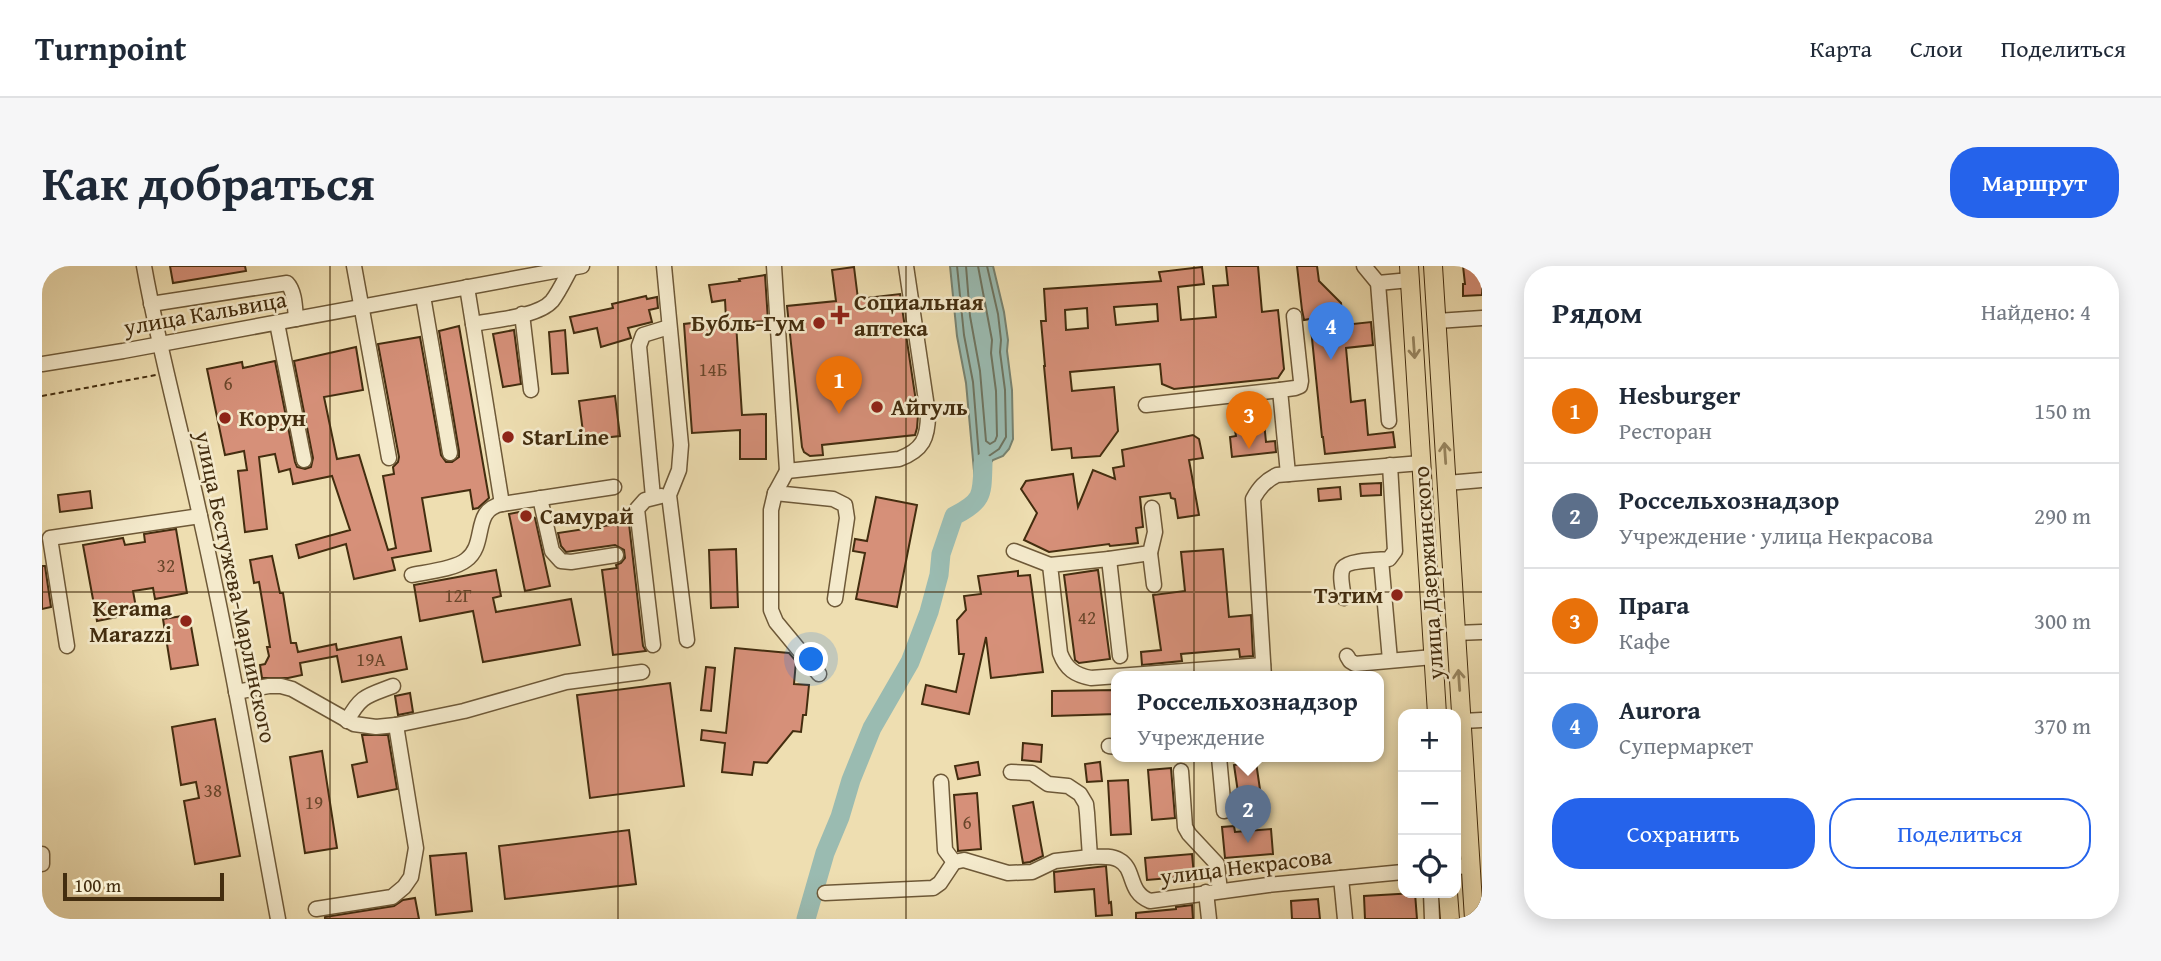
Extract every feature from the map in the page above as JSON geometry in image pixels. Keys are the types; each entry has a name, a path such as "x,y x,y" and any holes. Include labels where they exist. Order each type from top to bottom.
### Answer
{"main road":[{"name":"улица Дзержинского","path":"1433,266 1462,721 1463,867 1476,912"},
{"name":"улица Дзержинского","path":"1409,273 1437,709"},
{"path":"1448,898 1450,919"}],"street":[{"name":"улица Бестужева-Марлинского","path":"144,266 200,516 278,919"},
{"path":"354,266 389,458"},
{"path":"664,266 681,445 679,470 669,495 687,640"},
{"path":"774,266 787,471 775,493 771,510 771,610 776,622 819,674"},
{"path":"787,471 899,459 920,446 928,433 928,414 906,266"},
{"path":"1364,266 1378,283 1389,421"},
{"path":"473,324 544,308 577,267"},
{"name":"улица Кальвица","path":"42,363 160,344 577,267"},
{"path":"1378,283 1409,273"},
{"path":"151,303 287,283 292,291 296,319"},
{"path":"467,287 502,504"},
{"path":"423,296 450,453"},
{"path":"522,314 531,390"},
{"path":"1146,405 1300,386 1294,316"},
{"path":"1437,321 1482,318"},
{"path":"277,323 304,460"},
{"path":"653,497 639,346 643,335 669,327"},
{"path":"1280,390 1289,474"},
{"path":"1264,671 1253,499 1258,490 1268,479 1277,475 1421,463"},
{"path":"1344,598 1342,570 1345,566 1389,559 1395,551 1390,465"},
{"path":"1447,483 1482,480"},
{"path":"412,575 467,560 477,544 484,515 493,505 614,487"},
{"path":"775,493 834,499 845,505 847,518 835,599"},
{"path":"653,645 637,509 645,500 669,495"},
{"path":"540,498 552,551 561,561 616,555"},
{"path":"1152,508 1155,532 1150,553 1154,585"},
{"path":"67,646 50,538 200,516"},
{"path":"1014,551 1050,565 1150,553"},
{"path":"1109,559 1120,656"},
{"path":"1381,560 1390,660"},
{"path":"1050,565 1060,653 1064,663 1080,676 1111,677"},
{"path":"1456,634 1482,632"},
{"path":"1347,656 1355,664 1433,657"},
{"path":"236,692 281,686 292,689 354,724 396,726 464,711 566,682 642,672"},
{"path":"347,721 363,697 393,687"},
{"path":"1462,721 1482,720"},
{"path":"316,909 392,897 411,877 416,848 396,726"},
{"path":"1219,762 1224,811"},
{"path":"1181,771 1185,827 1217,864 1209,919"},
{"path":"825,893 933,888 940,883 954,862 964,860 1008,873 1032,872 1055,861 1090,857 1086,804 1080,794 1068,786 1048,784 1032,774 1011,772"},
{"path":"940,782 945,849 954,862"},
{"path":"42,854 42,864"},
{"name":"улица Некрасова","path":"1090,857 1120,860 1128,870 1137,893 1150,901 1398,872"},
{"path":"1341,878 1345,919"},
{"path":"1431,898 1432,919"}],"path":[{"path":"42,396 167,373"}],"water":[{"path":"950,266 993,266 1004,312 1012,390 1013,439 1003,456 993,460 987,468 982,486 975,482 966,383 957,336"}],"building":[{"path":"170,266 245,266 246,271 173,283"},
{"path":"1226,266 1258,266 1262,312 1278,310 1284,369 1278,378 1174,389 1162,384 1160,364 1070,372 1072,391 1114,387 1118,431 1100,456 1072,458 1071,448 1052,450 1041,321 1046,321 1044,289 1161,281 1159,272 1202,267 1204,284 1178,287 1181,320 1216,317 1213,286 1228,285","holes":["1157,304 1158,321 1116,325 1114,307","1087,308 1088,328 1066,330 1065,310"]},
{"path":"1297,266 1317,266 1319,281 1341,303 1344,325 1371,322 1373,345 1346,348 1351,402 1365,400 1368,435 1393,432 1395,447 1325,454 1310,319 1304,320"},
{"path":"1463,266 1482,266 1482,295 1463,296"},
{"path":"854,267 858,299 900,294 918,415 917,428 915,435 822,445 823,455 810,456 802,447 787,306 836,301 832,270"},
{"path":"765,275 768,321 736,323 742,415 766,414 766,459 740,459 740,430 692,433 684,324 726,319 725,300 712,302 709,285"},
{"path":"646,296 647,299 657,297 658,308 649,310 652,322 628,328 631,338 601,347 597,328 574,333 570,317 613,308 612,304"},
{"path":"459,326 489,498 473,509 470,490 422,498 431,551 392,558 395,570 354,579 346,544 299,558 296,545 350,530 332,476 293,484 290,469 279,472 275,454 259,457 267,529 245,532 238,471 247,470 244,451 225,455 207,369 242,362 243,368 275,361 295,462 297,467 305,469 311,467 313,458 294,361 356,347 363,390 324,397 337,459 359,455 388,550 396,548 383,476 394,474 393,467 399,457 378,344 420,337 441,455 446,462 452,462 459,457 459,451 439,331"},
{"path":"514,330 521,384 503,387 493,334"},
{"path":"565,330 568,373 552,374 549,332"},
{"path":"615,396 620,436 584,440 579,401"},
{"path":"1264,422 1266,442 1275,441 1276,452 1232,457 1230,437 1236,436 1234,425"},
{"path":"1193,435 1199,439 1203,458 1189,460 1199,515 1178,518 1175,499 1171,498 1170,493 1140,497 1143,527 1136,528 1138,543 1049,552 1024,540 1037,513 1021,489 1026,481 1073,474 1078,507 1093,470 1115,479 1113,468 1124,466 1122,450"},
{"path":"1381,483 1381,495 1361,496 1360,484"},
{"path":"1340,487 1341,499 1319,501 1318,489"},
{"path":"90,491 92,508 60,512 58,495"},
{"path":"876,497 917,505 897,607 856,599 865,553 853,551 855,539 867,541"},
{"path":"524,511 535,518 550,586 525,591 509,514"},
{"path":"628,515 643,646 646,651 613,655 602,570 617,568 616,565 625,558 624,550 615,545 566,552 561,546 558,533 611,525 610,517"},
{"path":"176,529 187,593 155,599 153,588 133,591 137,613 97,621 83,545 123,538 125,545 145,542 144,534"},
{"path":"736,549 738,607 711,608 709,550"},
{"path":"1223,549 1229,617 1251,615 1253,656 1240,657 1239,649 1181,654 1182,661 1142,665 1141,652 1161,650 1153,595 1185,591 1181,552"},
{"path":"272,556 280,593 283,593 291,643 296,643 298,652 336,644 337,650 401,637 407,669 342,682 337,656 300,663 302,675 262,678 260,665 265,664 269,656 267,647 270,647 259,582 254,583 250,560"},
{"path":"42,566 45,566 51,607 42,609"},
{"path":"496,570 501,596 493,598 496,612 571,599 580,645 483,662 473,611 420,621 414,585"},
{"path":"1098,570 1110,659 1079,663 1075,660 1064,575"},
{"path":"1018,571 1018,576 1030,575 1043,672 991,678 986,637 969,714 922,704 926,685 956,692 964,654 959,654 957,620 966,610 964,596 981,594 978,576"},
{"path":"189,615 198,665 171,669 163,619"},
{"path":"735,648 789,653 796,661 794,684 809,685 801,732 793,731 767,763 754,762 752,775 722,772 725,743 701,740 702,730 726,733"},
{"path":"706,667 715,668 711,711 701,710"},
{"path":"670,683 684,786 590,798 577,695"},
{"path":"1111,690 1111,714 1052,716 1052,691"},
{"path":"410,693 413,712 398,715 395,696"},
{"path":"215,719 240,856 195,864 184,801 199,798 196,782 181,785 172,727"},
{"path":"362,735 388,735 397,789 358,797 352,765 367,762"},
{"path":"1023,743 1042,745 1041,762 1022,760"},
{"path":"322,751 337,848 305,853 290,757"},
{"path":"978,762 980,775 958,779 955,766"},
{"path":"1100,762 1102,781 1087,782 1085,764"},
{"path":"1256,762 1263,810 1241,813 1234,765"},
{"path":"1171,768 1175,818 1152,820 1148,770"},
{"path":"1128,780 1131,834 1111,835 1108,781"},
{"path":"977,793 981,849 958,851 954,795"},
{"path":"1033,802 1043,856 1023,863 1013,806"},
{"path":"1234,826 1235,832 1271,829 1273,854 1225,858 1222,827"},
{"path":"629,830 636,884 505,899 499,846"},
{"path":"466,853 472,911 436,915 430,856"},
{"path":"1192,854 1194,876 1147,880 1145,858"},
{"path":"1106,866 1112,915 1096,916 1094,889 1055,892 1054,872"},
{"path":"1398,894 1398,898 1415,898 1417,919 1365,919 1364,896"},
{"path":"415,898 419,919 325,919 394,906 403,900"},
{"path":"1318,899 1320,919 1292,919 1291,901"},
{"path":"1192,905 1193,919 1136,919 1136,913"}],"waterway":[{"path":"806,919 825,853 851,780 872,728 910,662 929,612 939,575 941,554 954,516 971,506 979,496 983,463"}],"place":[{"name":"Социальная аптека","path":"840,315"},
{"name":"Бубль-Гум","path":"819,323"},
{"name":"Aurora","path":"1331,360"},
{"name":"Айгуль","path":"877,407"},
{"name":"Hesburger","path":"839,414"},
{"name":"Корун","path":"225,418"},
{"name":"StarLine","path":"508,437"},
{"name":"Прага","path":"1249,449"},
{"name":"Самурай","path":"526,516"},
{"name":"Тэтим","path":"1397,595"},
{"name":"Kerama Marazzi","path":"186,621"},
{"name":"Россельхознадзор","path":"1248,843"}]}
